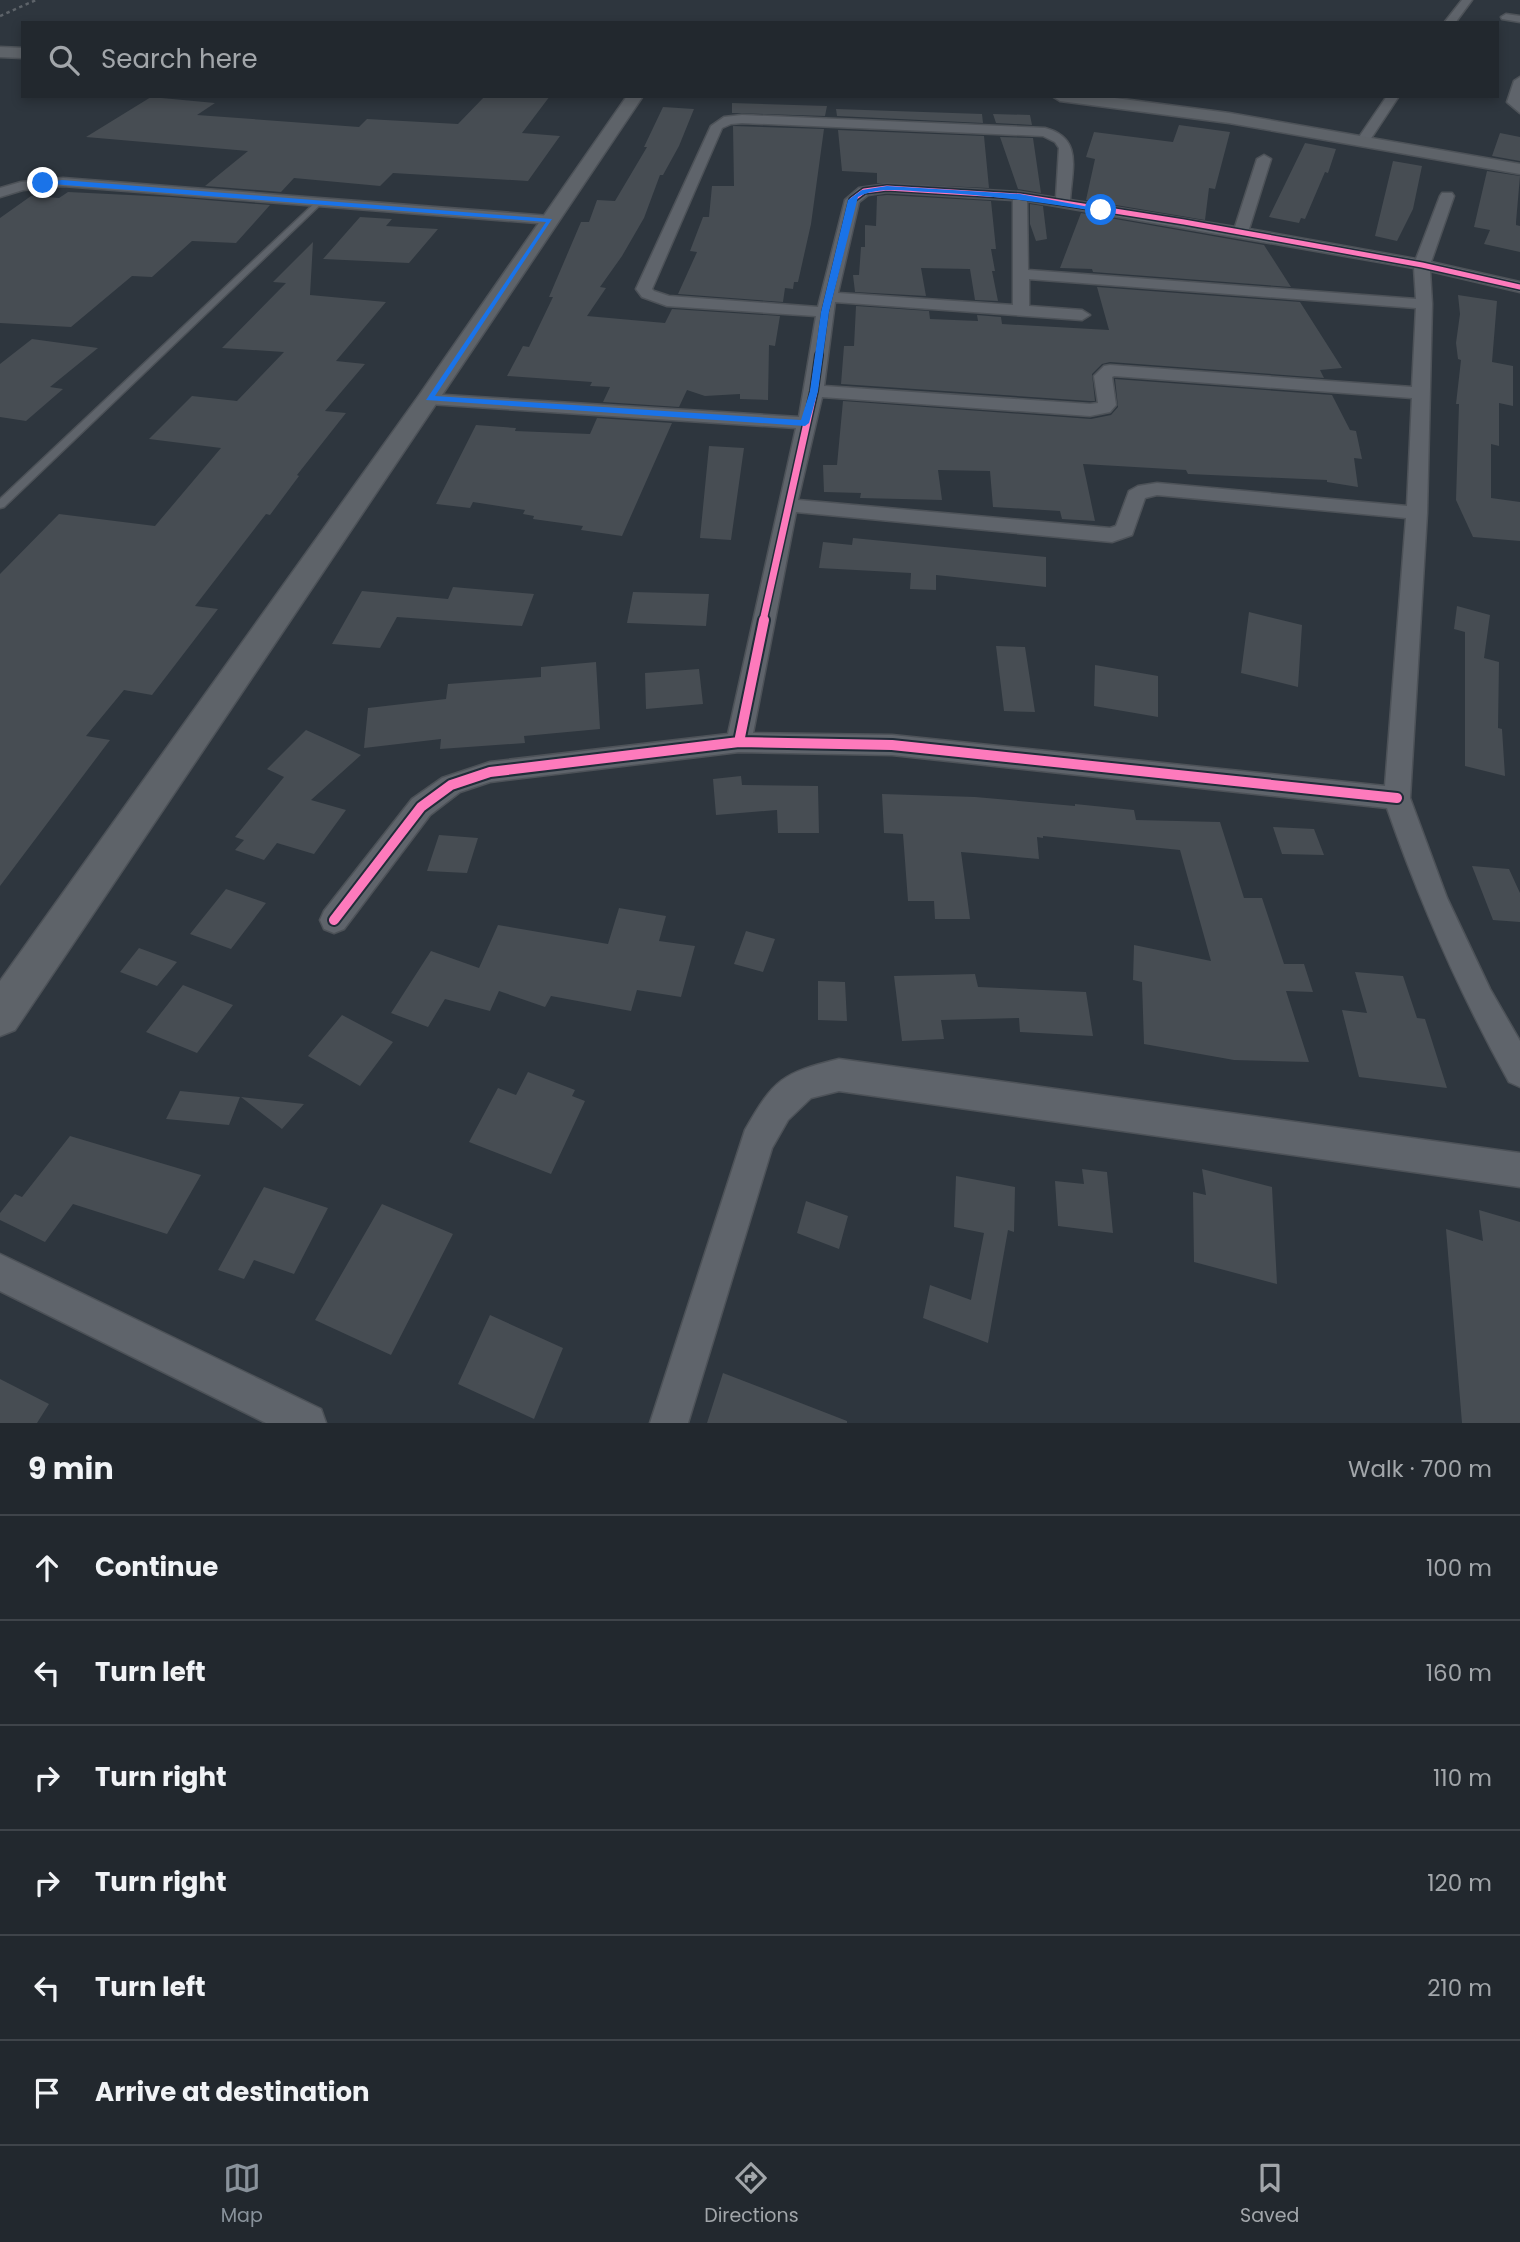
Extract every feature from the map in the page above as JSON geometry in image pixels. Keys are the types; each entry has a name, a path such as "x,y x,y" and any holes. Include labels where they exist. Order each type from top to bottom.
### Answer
{"street":[{"path":"1451,21 1467,0"},
{"path":"1506,17 1520,19"},
{"path":"0,52 21,53"},
{"path":"1520,81 1513,102 1520,109"},
{"path":"3,1009 429,398 633,98"},
{"path":"1075,98 1229,118 1520,169"},
{"path":"1363,140 1392,98"},
{"path":"1063,204 1066,148 1057,137 1047,133 1028,130 736,119 718,126 644,289 648,294 667,301 827,304 1082,315"},
{"path":"1241,232 1264,159"},
{"path":"0,193 21,186 62,182 550,220"},
{"path":"739,742 787,505 814,391 827,304 852,200 856,195 864,191 887,188 1020,196 1241,232 1422,265 1520,287"},
{"path":"1020,196 1021,312"},
{"path":"1447,196 1422,265 1424,304 1417,513 1397,798 1433,898 1479,999 1520,1071"},
{"path":"1020,274 1424,304"},
{"path":"814,391 1090,410 1107,405 1102,376 1110,370 1421,393"},
{"path":"429,398 805,423"},
{"path":"787,505 1112,535 1125,530 1136,495 1145,490 1157,489 1417,513"},
{"path":"334,920 421,807 451,785 490,772 739,742 933,749 1397,798"},
{"path":"669,1423 757,1142 776,1108 802,1084 839,1076 1520,1170"},
{"path":"0,1272 307,1423"}],"lane":[{"path":"0,505 320,201"}],"building":[{"path":"149,98 215,103 197,115 359,127 367,119 458,124 483,98 548,98 522,133 560,136 528,181 393,173 380,186 294,178 281,192 205,186 248,151 86,137"},
{"path":"732,103 827,106 825,116 732,113"},
{"path":"663,107 694,109 679,146 663,175 660,175 644,218 600,287 606,288 587,316 665,323 672,309 780,316 775,346 769,345 768,400 740,399 740,394 705,396 687,390 679,407 603,402 610,387 590,386 592,382 507,376 523,346 529,347 553,297 549,297 581,222 589,222 597,200 615,201 647,147 644,147"},
{"path":"836,109 982,114 983,123 837,116"},
{"path":"993,114 1030,115 1032,125 996,123"},
{"path":"1179,125 1230,132 1215,189 1209,188 1205,220 1086,200 1095,159 1086,157 1094,132 1173,142"},
{"path":"733,126 824,129 811,224 798,282 794,282 793,289 785,288 783,302 678,294 697,252 690,251 703,217 709,217 712,186 734,186"},
{"path":"838,130 984,136 989,188 877,183 877,173 842,171"},
{"path":"1500,133 1520,137 1520,161 1492,156"},
{"path":"1000,137 1033,138 1041,193 1018,189"},
{"path":"1305,143 1336,149 1328,173 1325,172 1305,219 1301,218 1299,223 1269,217"},
{"path":"1393,161 1422,166 1413,209 1397,241 1375,236"},
{"path":"1487,171 1520,176 1516,225 1520,226 1520,252 1484,244 1490,230 1474,227"},
{"path":"68,192 270,205 236,243 192,241 152,277 132,276 71,327 0,323 0,218 31,196 59,198"},
{"path":"877,196 991,201 996,249 991,249 995,271 992,271 998,301 975,300 970,269 921,268 926,296 855,292 853,275 859,275 861,247 865,247 865,225 876,226"},
{"path":"1030,204 1043,206 1047,239 1036,241 1030,224"},
{"path":"1081,213 1264,245 1291,287 1060,268"},
{"path":"360,217 392,219 386,226 438,229 409,263 323,259"},
{"path":"313,242 310,295 386,302 336,361 365,364 325,411 346,413 297,475 299,476 270,515 266,514 195,606 218,609 152,695 124,690 86,736 110,740 0,886 0,574 59,514 155,526 221,448 149,439 192,396 237,401 284,352 222,348 286,283 273,282"},
{"path":"1097,287 1300,302 1342,368 1320,370 1324,378 1110,362 1102,364 1092,374 1095,401 841,384 844,346 854,346 856,306 929,311 930,319 978,321 977,315 1001,317 1002,324 1109,330"},
{"path":"1458,295 1497,301 1492,362 1513,366 1513,406 1499,403 1499,446 1491,444 1491,498 1520,502 1520,541 1473,537 1456,500 1459,404 1456,404 1461,360 1458,359 1456,343 1460,314"},
{"path":"32,339 98,348 50,387 63,389 26,421 0,417 0,364"},
{"path":"1115,379 1332,395 1350,430 1356,431 1362,459 1354,458 1358,487 1327,480 1188,474 1186,470 1083,464 1095,521 1062,519 1060,511 993,507 990,471 938,470 942,500 860,498 861,493 824,492 823,465 837,465 843,401 1091,419 1111,415 1118,407"},
{"path":"597,418 672,423 622,536 581,530 583,526 533,519 534,516 523,514 525,510 473,502 470,508 436,504 476,425 516,428 515,431 590,434"},
{"path":"709,446 744,448 731,540 700,538"},
{"path":"853,538 1046,557 1046,587 936,575 936,590 910,589 911,573 819,568 823,542 852,545"},
{"path":"453,587 534,594 522,626 397,617 380,648 332,644 362,591 448,599"},
{"path":"633,592 709,594 706,626 627,623"},
{"path":"1457,606 1490,615 1484,658 1499,662 1498,728 1502,729 1505,776 1465,766 1465,632 1454,629"},
{"path":"1249,612 1302,625 1298,687 1241,673"},
{"path":"996,646 1025,647 1035,712 1004,711"},
{"path":"596,662 600,729 524,736 525,743 440,749 441,739 364,748 368,708 446,699 448,684 541,677 541,667"},
{"path":"1095,665 1158,676 1158,717 1094,706"},
{"path":"699,669 703,704 646,709 645,673"},
{"path":"306,730 361,755 311,800 346,810 314,854 277,843 264,860 235,850 244,840 235,837 284,777 267,769"},
{"path":"741,776 742,785 818,786 819,833 778,833 777,810 716,815 713,779"},
{"path":"882,794 1075,804 1134,810 1136,820 1220,822 1244,898 1262,898 1284,964 1304,964 1313,992 1286,991 1309,1062 1234,1060 1144,1044 1142,982 1133,980 1134,945 1211,961 1180,850 1043,836 1037,837 1039,859 961,852 970,919 935,919 934,901 908,901 903,834 884,833"},
{"path":"1273,827 1314,829 1324,855 1282,854"},
{"path":"439,835 478,838 467,873 427,871"},
{"path":"1472,866 1509,869 1520,893 1520,922 1493,920"},
{"path":"226,889 266,903 231,949 190,934"},
{"path":"619,908 666,916 659,941 695,946 681,997 637,990 631,1011 551,996 545,1007 499,991 490,1011 445,999 428,1027 391,1013 431,951 479,968 498,925 608,944"},
{"path":"746,931 775,939 763,972 734,964"},
{"path":"139,948 177,962 157,986 120,972"},
{"path":"1355,972 1403,976 1417,1018 1425,1019 1447,1088 1359,1077 1342,1010 1367,1013"},
{"path":"975,974 978,987 1086,992 1093,1036 1020,1032 1019,1018 941,1020 944,1039 902,1041 894,976"},
{"path":"818,981 845,982 847,1021 818,1020"},
{"path":"183,985 233,1005 197,1053 146,1032"},
{"path":"342,1015 393,1042 360,1086 308,1056"},
{"path":"528,1072 575,1090 572,1096 585,1101 551,1174 469,1142 498,1088 516,1095"},
{"path":"180,1091 240,1097 229,1125 166,1119"},
{"path":"241,1097 304,1104 282,1129"},
{"path":"70,1136 201,1175 167,1234 73,1204 45,1242 0,1220 0,1213 15,1194 22,1197"},
{"path":"1082,1169 1107,1172 1113,1233 1058,1226 1055,1181 1084,1184"},
{"path":"1202,1169 1272,1187 1277,1284 1194,1262 1193,1192 1206,1195"},
{"path":"956,1176 1015,1187 1014,1232 1008,1230 988,1343 923,1318 930,1285 971,1300 984,1233 954,1227"},
{"path":"264,1187 328,1208 294,1274 254,1260 244,1279 218,1270"},
{"path":"806,1201 848,1216 839,1249 797,1233"},
{"path":"382,1204 453,1234 391,1355 315,1320"},
{"path":"1479,1210 1520,1222 1520,1423 1462,1423 1446,1229 1483,1241"},
{"path":"490,1315 563,1348 534,1419 458,1384"},
{"path":"723,1373 847,1421 847,1423 707,1423"},
{"path":"0,1379 49,1404 37,1423 0,1423"}],"railway":[{"path":"0,16 36,0"}],"cycle path":[{"path":"739,742 787,505 814,391 825,312 852,200 864,191 887,188 1020,196 1184,222 1422,265 1520,287"},
{"path":"334,920 421,807 451,785 490,772 739,742 892,745 1397,798"}],"route":[{"path":"43,183 62,182 550,220 429,398 805,423 814,391 825,312 852,200 856,195 872,189 887,188 965,192 1020,196 1101,210"}]}
